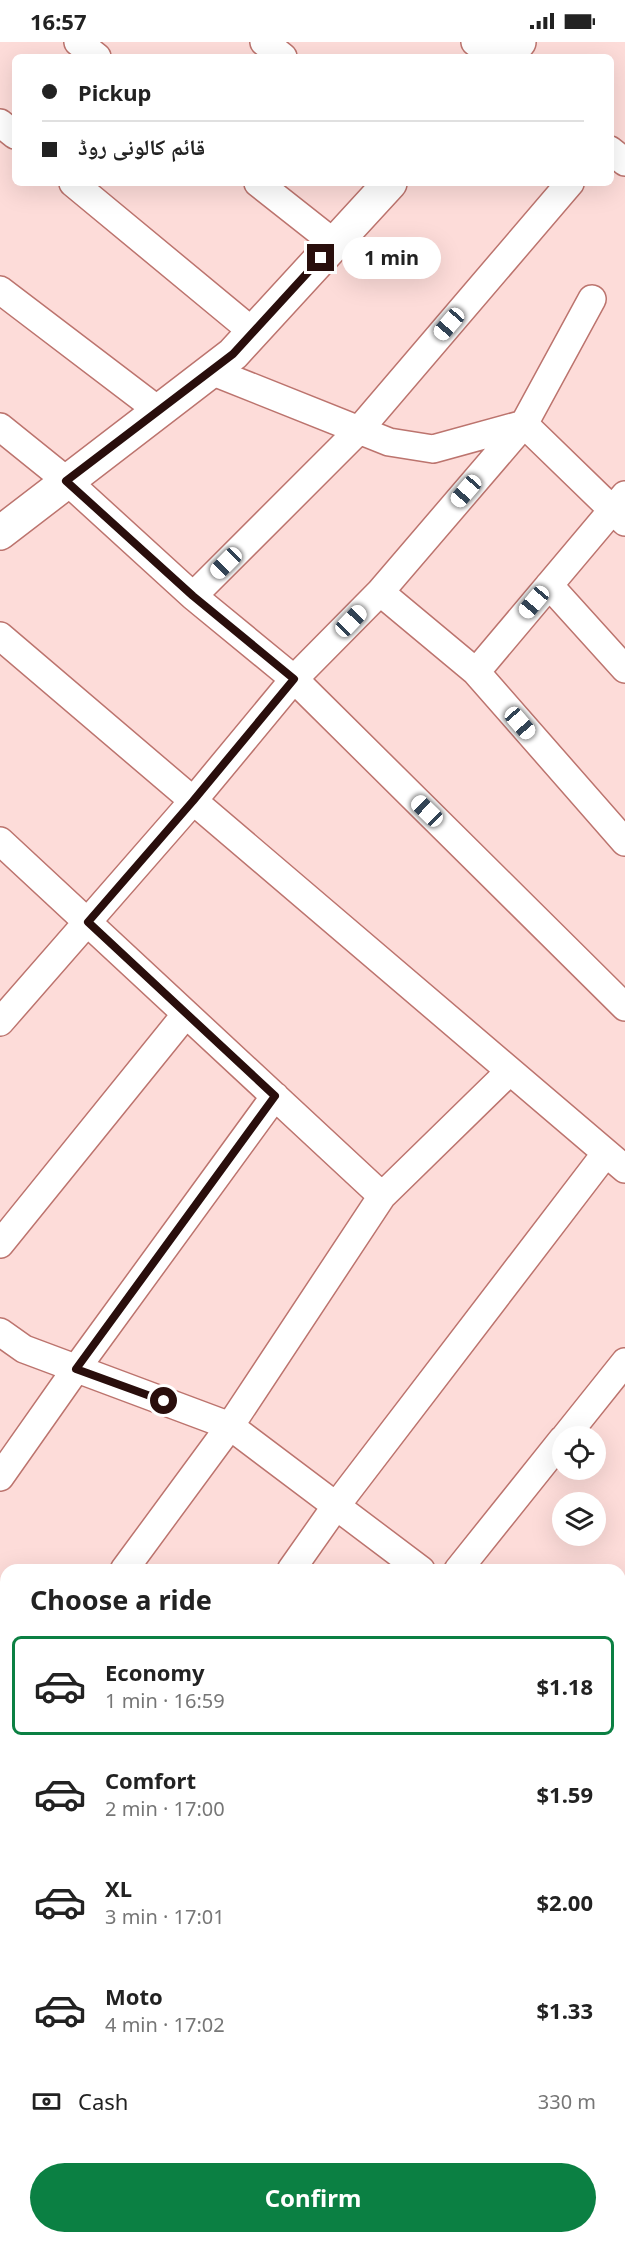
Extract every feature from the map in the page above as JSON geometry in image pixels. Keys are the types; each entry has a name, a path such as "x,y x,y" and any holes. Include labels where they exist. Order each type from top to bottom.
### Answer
{"street":[{"path":"78,42 94,54"},
{"path":"264,42 279,54"},
{"path":"475,42 490,54"},
{"path":"509,54 519,42"},
{"path":"0,123 12,133"},
{"path":"77,186 253,332"},
{"path":"262,186 334,243"},
{"path":"0,532 233,354 387,186"},
{"path":"193,596 358,430 567,186"},
{"path":"0,290 159,411"},
{"path":"3,1012 88,922 193,801 294,679 380,592 524,424 592,299"},
{"path":"211,371 389,442 433,449 524,424"},
{"path":"476,672 549,585 621,509 524,424"},
{"path":"0,427 66,481 193,596 294,679 625,1007"},
{"path":"549,585 625,669"},
{"path":"380,592 476,672 625,842"},
{"path":"0,636 615,1161 336,1506 295,1564"},
{"path":"0,841 382,1196"},
{"path":"0,1244 186,1014"},
{"path":"128,1564 230,1426 382,1196 510,1071"},
{"path":"0,1477 275,1096"},
{"path":"0,1332 24,1349 230,1426 413,1564"},
{"path":"574,1426 625,1362"},
{"path":"463,1564 552,1453"}],"route":[{"path":"164,1401 76,1369 275,1096 88,922 193,801 294,679 193,596 66,481 233,354 321,258"}]}
